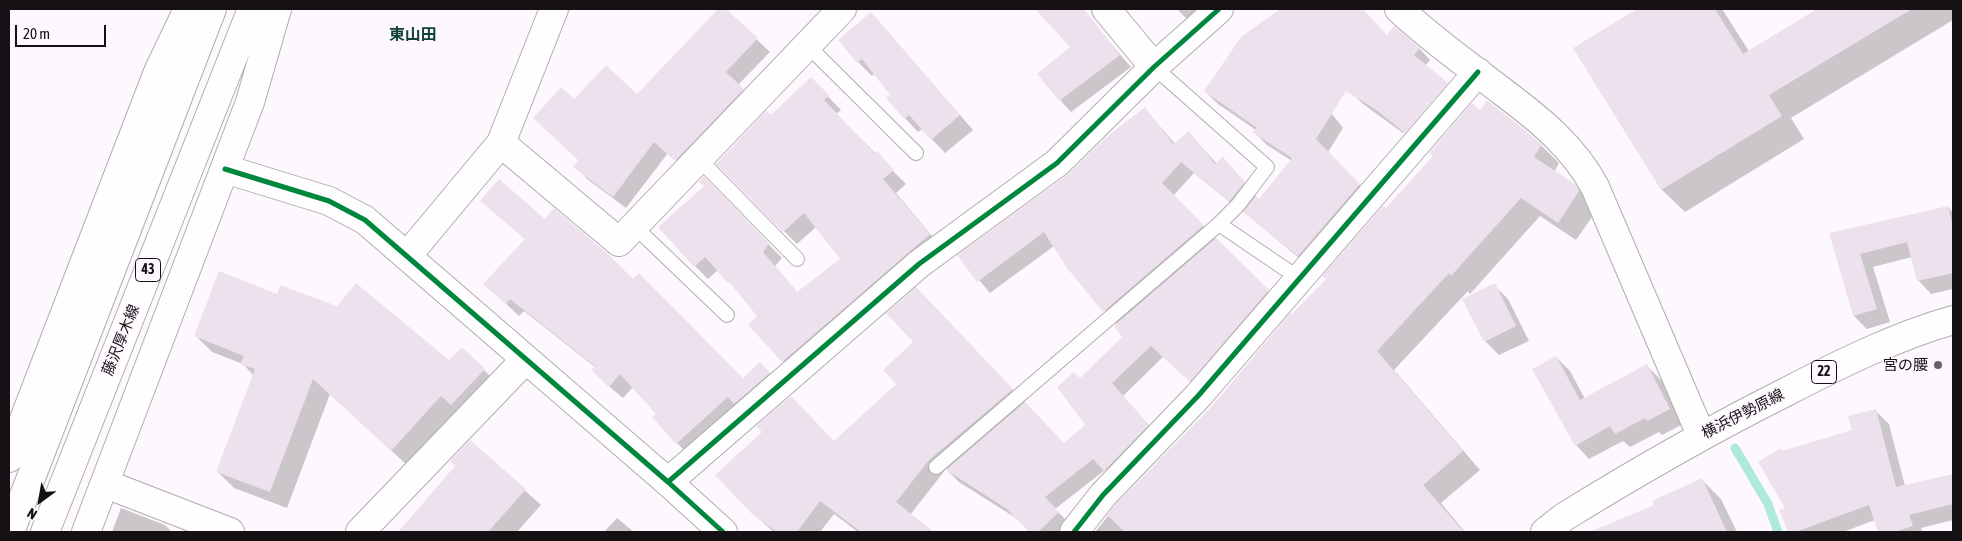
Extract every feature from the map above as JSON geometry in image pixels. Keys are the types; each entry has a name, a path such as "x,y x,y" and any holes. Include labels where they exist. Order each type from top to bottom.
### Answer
{"street":[{"path":"9,458 158,72 188,9"},
{"name":"43","path":"10,532 212,9"},
{"name":"藤沢厚木線","path":"45,532 252,9"},
{"path":"86,532 106,484 250,102 277,9"},
{"path":"407,256 501,143 554,9"},
{"path":"501,143 619,242 842,9"},
{"path":"1106,9 1154,67"},
{"path":"668,482 918,264 1057,163 1154,67 1220,9"},
{"path":"1399,9 1421,30 1478,72 1557,136 1589,175 1701,435"},
{"path":"1074,532 1103,495 1198,396 1478,72"},
{"path":"225,169 329,200 365,220 668,482 723,532"},
{"name":"横浜伊勢原線","path":"1545,532 1564,517 1701,435 1864,352 1953,320"},
{"path":"360,532 525,360"},
{"path":"106,484 230,532"}],"lane":[{"path":"807,45 916,153"},
{"path":"936,467 1219,224 1238,205 1267,166 1154,67"},
{"path":"699,159 797,259"},
{"path":"1219,224 1300,279"},
{"path":"634,226 727,315"}],"building":[{"path":"718,9 726,9 758,38 726,72 744,89 675,161 654,142 613,197 573,167 578,160 533,118 561,87 574,99 606,65 637,94"},
{"path":"1035,9 1084,9 1120,55 1059,101 1037,74 1070,47"},
{"path":"1280,9 1363,9 1387,35 1394,26 1420,48 1414,55 1448,83 1405,133 1375,109 1346,91 1316,139 1360,184 1298,256 1243,212 1256,196 1259,199 1292,158 1252,132 1257,128 1204,91 1241,37"},
{"path":"1637,9 1715,9 1743,54 1817,9 1912,9 1769,95 1782,116 1661,190 1573,48"},
{"path":"871,12 960,115 931,140 909,115 904,119 886,98 890,95 862,59 857,63 838,40"},
{"path":"811,77 829,95 824,100 875,154 877,151 894,170 883,179 930,234 782,362 748,325 757,316 729,282 705,257 694,267 658,227 704,186 699,182 704,176 769,243 763,252 797,292 840,259 804,213 783,232 716,164 766,111 771,115"},
{"path":"1487,100 1542,144 1534,157 1575,184 1579,191 1558,223 1521,198 1451,276 1449,273 1377,351 1463,451 1423,485 1464,532 1125,532 1107,515 1115,505 1214,404 1291,312 1292,314 1326,279 1322,276 1383,206 1386,208 1433,156 1429,153 1472,103 1480,110"},
{"path":"1145,107 1173,144 1189,131 1215,164 1223,157 1245,182 1231,199 1229,201 1181,162 1162,183 1204,225 1103,312 1067,268 1044,232 977,282 957,255 1066,176 1104,139"},
{"path":"499,179 545,219 554,208 609,255 633,279 639,273 743,378 760,362 770,373 734,404 728,397 676,444 652,417 656,414 620,374 609,387 591,370 595,366 510,299 506,304 483,284 525,239 480,201"},
{"path":"1948,206 1953,227 1953,273 1917,281 1907,242 1860,254 1877,309 1853,316 1829,233"},
{"path":"1216,238 1269,290 1190,382 1151,346 1112,383 1149,425 1104,471 1093,459 1045,497 1059,512 1038,532 1029,532 1007,509 946,470 1025,402 1064,443 1085,425 1057,387 1074,372 1080,378 1122,337 1114,326"},
{"path":"219,271 277,294 280,285 337,306 356,283 449,360 462,347 485,369 451,405 441,396 391,451 313,379 270,492 216,472 255,369 240,364 244,356 194,336"},
{"path":"1495,283 1516,326 1484,342 1462,299"},
{"path":"916,287 1013,389 929,460 896,502 934,532 861,532 820,501 797,532 777,532 751,513 715,475 762,432 756,426 791,396 834,441 896,384 883,370 913,342 886,313"},
{"path":"1556,356 1580,400 1647,364 1670,409 1647,421 1645,418 1615,434 1610,426 1575,446 1532,369"},
{"path":"1876,409 1896,487 1953,474 1953,504 1909,515 1913,526 1894,532 1878,532 1869,505 1795,532 1788,532 1779,510 1785,508 1758,462 1781,448 1782,451 1852,430 1848,416"},
{"path":"470,440 526,489 488,532 398,532 455,466 450,461"},
{"path":"1702,478 1727,532 1590,532 1654,505 1652,501"}],"waterway":[{"path":"1735,448 1768,504 1778,532"}],"cycle path":[{"path":"668,482 919,264 1057,163 1154,67 1219,9"},
{"path":"1074,532 1103,495 1198,396 1478,72"},
{"path":"225,169 329,201 365,220 668,482 723,532"}],"place":[{"name":"宮の腰","path":"1938,365"}],"district":[{"name":"東山田","path":"413,35"}]}
